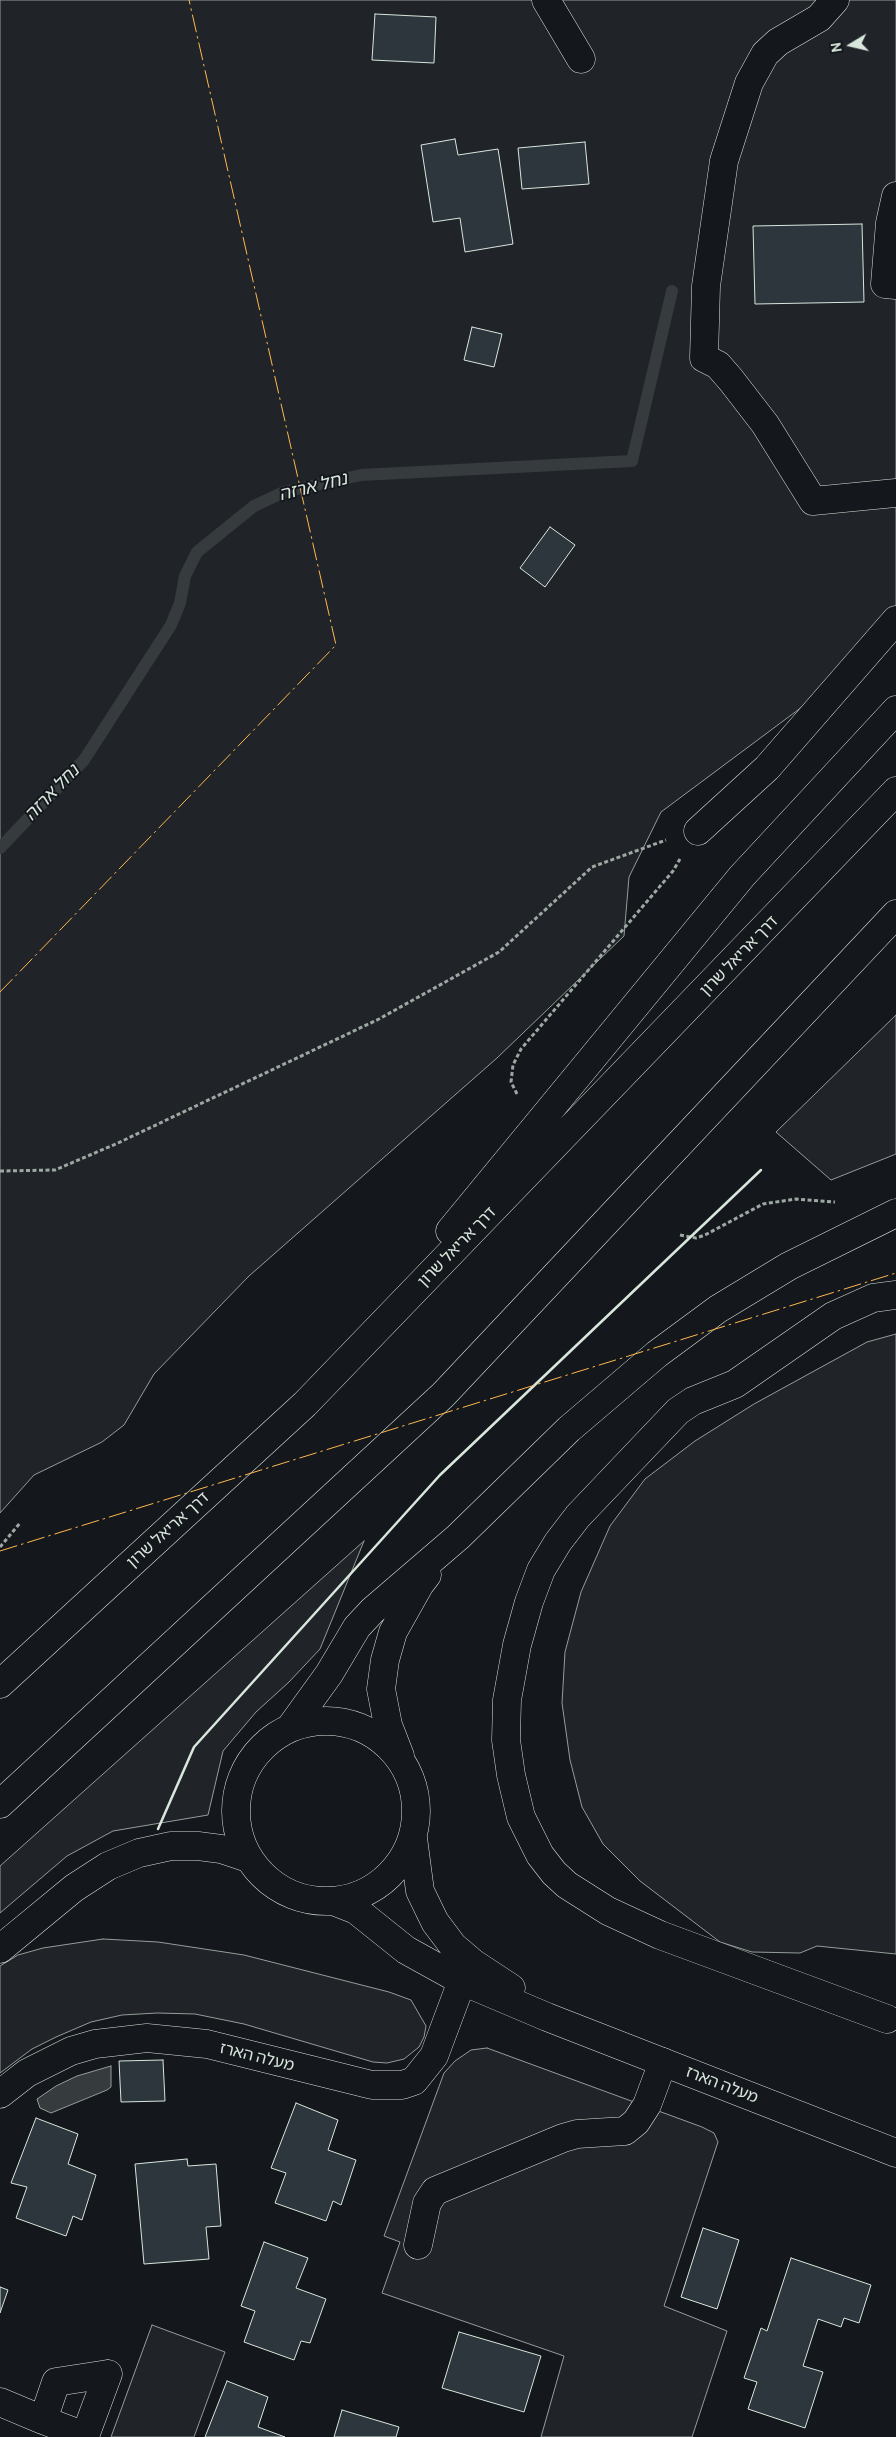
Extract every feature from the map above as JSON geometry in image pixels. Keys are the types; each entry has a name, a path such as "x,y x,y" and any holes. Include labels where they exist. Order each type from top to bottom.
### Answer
{"main road":[{"path":"546,0 581,59"},
{"path":"835,0 819,18 778,42 765,54 749,83 723,171 706,286 704,358 718,365 765,424 813,501 896,493"},
{"path":"896,196 890,224 885,284 896,285"},
{"path":"698,831 767,768 896,620"},
{"path":"299,1410 461,1218 742,876 896,710"},
{"name":"דרך אריאל שרון","path":"0,1684 299,1410 896,791"},
{"path":"0,1804 443,1395 896,914"},
{"path":"290,1728 329,1674 357,1627 373,1610 458,1537 569,1429 657,1354 718,1309 789,1266 896,1213"},
{"path":"887,2019 660,1935 608,1911 567,1885 554,1873 540,1855 521,1817 511,1775 506,1724 507,1700 517,1645 528,1602 541,1570 558,1542 578,1516 678,1411 694,1401 736,1384 833,1316 873,1298 896,1295"},
{"path":"402,1762 386,1742 364,1728 340,1721 314,1721 290,1728 268,1741 251,1760 240,1783 236,1815 238,1834 248,1858 264,1878 283,1891 304,1899 333,1901 350,1899 371,1890 389,1876 403,1859 413,1838 417,1812 413,1786 388,1725 381,1689 385,1660 393,1632 420,1584 458,1537"},
{"name":"מעלה הארז","path":"413,1838 420,1891 439,1928 453,1946 519,1993 547,2016"},
{"path":"0,1949 74,1888 108,1866 139,1853 171,1846 198,1846 222,1850 248,1858"},
{"name":"מעלה הארז","path":"333,1901 356,1910 406,1950 462,1981 896,2153"},
{"name":"מעלה הארז","path":"0,2094 27,2072 71,2051 95,2044 147,2038 207,2044 372,2085 402,2085 414,2080 434,2056 462,1981"},
{"path":"418,2244 427,2203 434,2191 563,2138 577,2134 625,2131 636,2122 647,2105 663,2062"},
{"path":"0,2402 44,2420"}],"path":[{"path":"520,1096 511,1082 513,1065 521,1049 673,872 698,831"},
{"path":"0,1171 55,1170 118,1143 379,1019 499,952 592,867 666,840 698,831"},
{"path":"680,1236 696,1238 705,1235 763,1204 796,1199 837,1202"},
{"path":"0,1547 20,1523"}],"shaded area":[{"path":"0,0 896,0 896,621 865,660 661,812 629,877 624,936 497,1058 249,1276 154,1374 124,1425 102,1442 34,1475 0,1513"},
{"path":"896,1015 896,1154 831,1180 776,1132"},
{"path":"896,1334 896,1954 817,1946 800,1953 752,1952 720,1942 640,1881 603,1844 582,1807 570,1760 562,1703 565,1652 581,1592 610,1526 645,1479 695,1441 754,1404 867,1342"},
{"path":"364,1541 320,1649 289,1682 256,1712 223,1751 208,1815 113,1831 67,1856 0,1913 0,1866"},
{"path":"103,1939 158,1942 244,1955 389,1992 411,2000 426,2026 424,2037 419,2047 404,2059 387,2063 373,2062 244,2024 195,2014 157,2013 122,2015 91,2022 56,2037 32,2049 0,2073 0,1966 18,1955 43,1948"},
{"path":"487,2048 714,2133 718,2142 664,2306 727,2331 692,2437 541,2437 564,2356 382,2293 400,2242 384,2236 444,2073 455,2061 471,2050"},
{"path":"111,2066 111,2087 107,2090 51,2113 40,2108 37,2099 56,2086 77,2076"},
{"path":"152,2325 225,2352 194,2437 111,2437"}],"building":[{"path":"375,14 436,17 434,63 372,60"},
{"path":"455,139 458,155 498,149 513,244 465,252 460,218 433,222 421,145"},
{"path":"585,142 589,184 522,189 518,148"},
{"path":"862,224 864,302 755,304 753,226"},
{"path":"472,327 502,334 494,367 464,360"},
{"path":"550,527 575,545 545,587 520,568"},
{"path":"163,2060 165,2101 121,2102 119,2061"},
{"path":"296,2103 338,2120 328,2150 356,2160 341,2205 333,2201 326,2221 275,2203 286,2173 271,2168"},
{"path":"36,2118 78,2134 68,2164 96,2175 82,2220 73,2216 66,2236 16,2218 27,2187 11,2183"},
{"path":"187,2159 188,2166 216,2164 221,2226 206,2227 209,2259 144,2264 135,2164"},
{"path":"703,2228 739,2240 717,2309 681,2297"},
{"path":"264,2242 308,2258 296,2288 326,2299 310,2343 301,2341 294,2360 244,2342 255,2311 241,2306"},
{"path":"791,2258 871,2285 859,2323 844,2318 841,2327 818,2319 803,2366 823,2372 805,2428 748,2409 757,2382 744,2378 761,2328 767,2331"},
{"path":"0,2287 8,2290 0,2313"},
{"path":"459,2332 541,2356 524,2412 442,2388"},
{"path":"227,2381 268,2397 258,2427 285,2437 205,2437"},
{"path":"342,2410 399,2427 396,2437 334,2437"}],"waterway":[{"name":"נחל ארזה","path":"0,848 84,760 171,625 180,603 185,576 197,552 254,506 284,492 361,475 632,461 672,291"}],"wall":[{"path":"158,1829 194,1747 440,1475 761,1170"}],"power":[{"path":"0,992 336,645 189,0"},
{"path":"0,1551 896,1273"}]}
